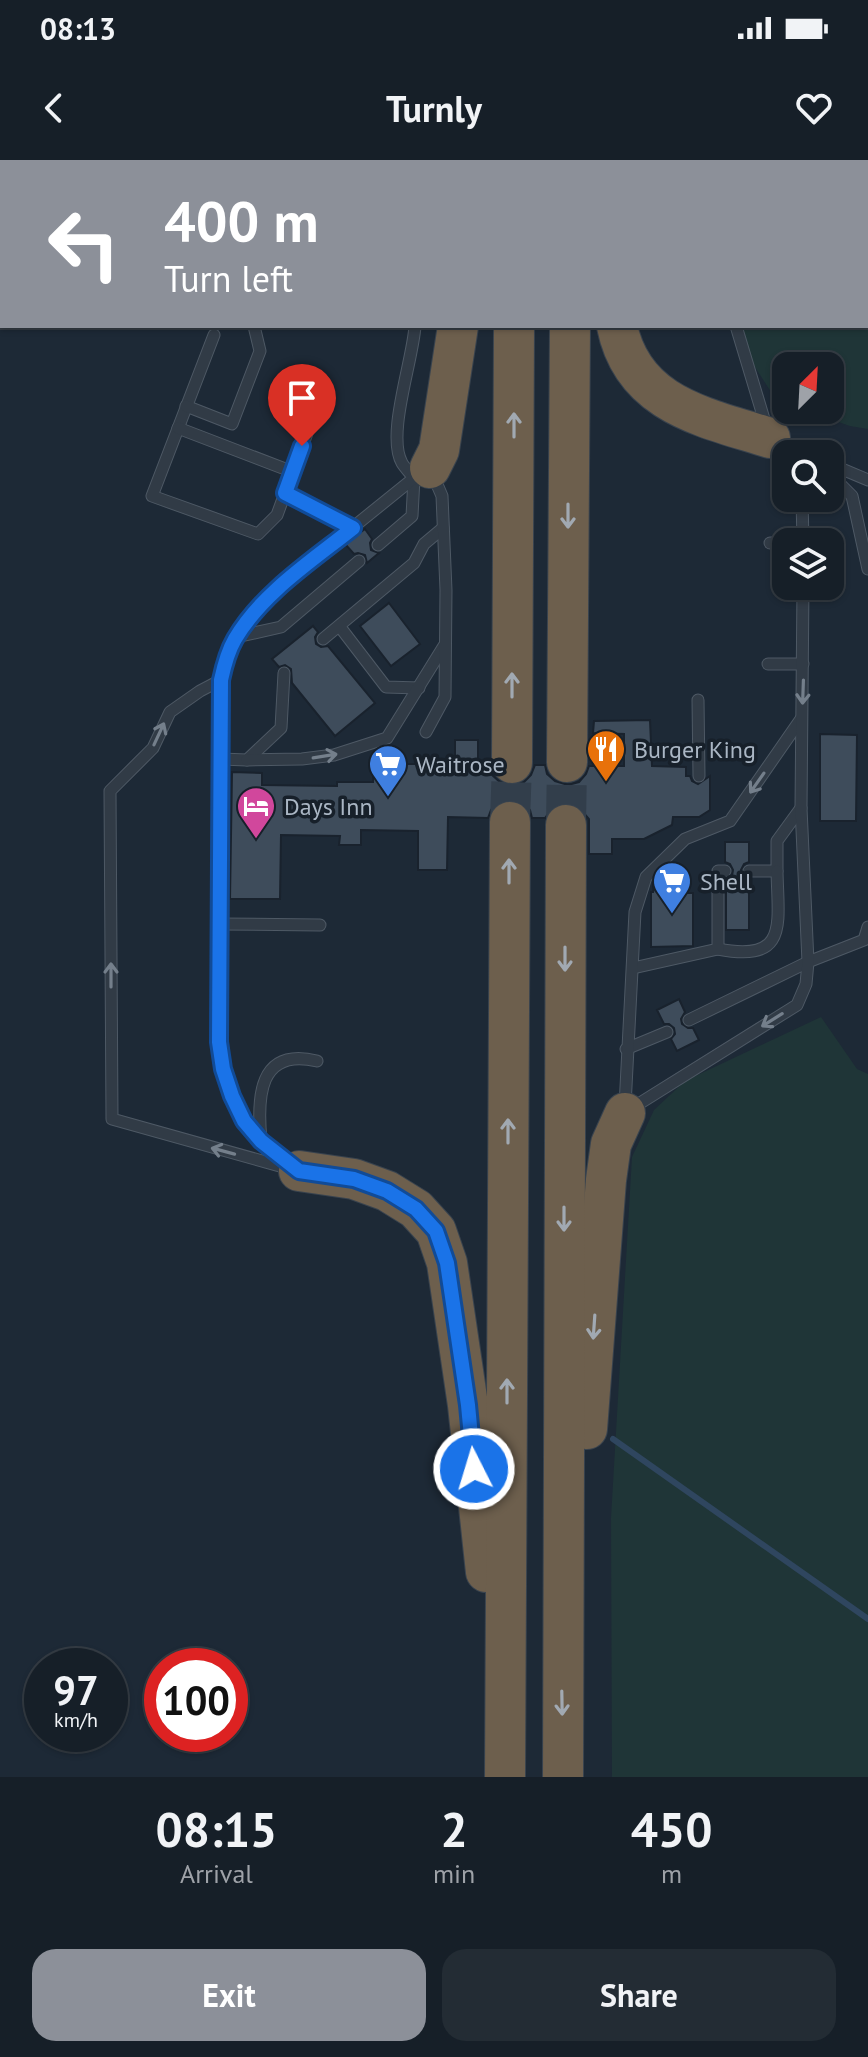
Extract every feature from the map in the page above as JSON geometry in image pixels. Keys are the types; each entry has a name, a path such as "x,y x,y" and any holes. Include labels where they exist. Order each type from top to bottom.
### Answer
{"highway":[{"path":"422,473 439,450 458,328"},
{"path":"512,763 514,328"},
{"path":"567,762 570,328"},
{"path":"617,328 621,345 637,375 663,399 772,446"},
{"path":"505,1777 510,822"},
{"path":"563,1777 566,825"},
{"path":"562,1649 585,1452 606,1180 611,1144 625,1113"},
{"path":"299,1171 354,1179 387,1191 416,1209 436,1231 447,1263 468,1405 480,1532 506,1710"}],"lane":[{"path":"186,406 232,424 260,351 254,328"},
{"path":"415,328 400,406 397,443 401,462 422,473 442,496 446,590 445,697 426,732"},
{"path":"737,328 775,440"},
{"path":"214,335 152,496 258,534 277,515 321,395"},
{"path":"178,428 293,472"},
{"path":"844,470 868,480"},
{"path":"299,1171 261,1141 244,1121 223,1069 219,1042 221,680 236,638 262,605 289,579 422,473"},
{"path":"378,545 412,516 422,473"},
{"path":"844,488 852,496 868,569"},
{"path":"285,493 353,528"},
{"path":"323,639 414,563 424,544 443,528"},
{"path":"236,638 281,627 359,561"},
{"path":"625,1113 797,1005 806,984 808,962 801,808 803,600"},
{"path":"340,627 386,687 419,688"},
{"path":"221,759 302,759 334,755 387,738 444,646"},
{"path":"768,664 803,664"},
{"path":"247,760 281,728 284,673"},
{"path":"221,680 170,712 153,748 110,791 112,1119 299,1171"},
{"path":"698,700 699,776"},
{"path":"625,1113 635,912 646,877 685,839 730,821 802,719"},
{"path":"633,968 718,949 739,953 760,951 773,942 778,923 777,841 801,808"},
{"path":"718,949 718,871 725,871"},
{"path":"749,871 777,871"},
{"path":"220,924 320,925"},
{"path":"689,1020 808,962 866,939 868,927"},
{"path":"626,1049 667,1032"},
{"path":"261,1141 259,1115 261,1086 265,1077 286,1060 301,1057 317,1061"}],"green space":[{"path":"736,328 868,328 868,429 844,424 844,352 772,352 772,393 740,344"},
{"path":"821,1017 857,1069 868,1074 868,1777 612,1777 611,1518 632,1157 654,1110 685,1081"}],"building":[{"path":"365,529 372,539 371,550 379,553 367,563 365,555 354,554 345,544"},
{"path":"389,603 420,644 391,666 360,626"},
{"path":"313,626 318,632 316,644 328,646 375,703 335,736 292,683 291,669 285,665 279,667 272,659"},
{"path":"650,720 652,766 686,767 686,776 698,784 710,776 710,810 699,817 673,817 672,825 644,839 612,839 612,854 589,854 589,819 578,806 567,802 555,805 545,818 532,818 530,810 522,803 509,799 498,802 488,818 448,817 447,870 418,870 418,831 361,830 361,845 339,845 340,836 281,835 280,899 230,899 232,772 262,773 262,785 337,786 337,782 373,782 373,764 455,764 455,740 478,740 478,765 489,765 492,775 501,783 511,786 523,783 535,765 545,765 547,774 555,781 568,785 579,782 589,766 624,766 624,734 593,733 594,721"},
{"path":"820,734 857,735 856,821 820,821"},
{"path":"725,842 749,842 749,862 741,870 742,876 749,879 749,930 726,930 726,879 732,876 733,870 725,862"},
{"name":"Shell","path":"653,883 677,883 677,893 693,893 693,946 651,947"},
{"path":"679,999 685,1012 682,1024 693,1028 699,1040 677,1051 671,1039 675,1034 674,1028 664,1024 657,1010"}],"waterway":[{"path":"613,1439 868,1619"}],"tunnel":[{"path":"566,825 567,762"},
{"path":"510,822 512,763"}],"place":[{"name":"Burger King","path":"606,783"},
{"name":"Waitrose","path":"388,798"},
{"name":"Days Inn","path":"256,840"},
{"name":"Shell","path":"672,915"}],"route":[{"path":"302,446 285,493 353,528 289,579 262,605 236,638 221,680 219,1042 223,1069 244,1121 261,1141 299,1171 354,1179 387,1191 416,1209 436,1231 447,1263 474,1469"}]}
